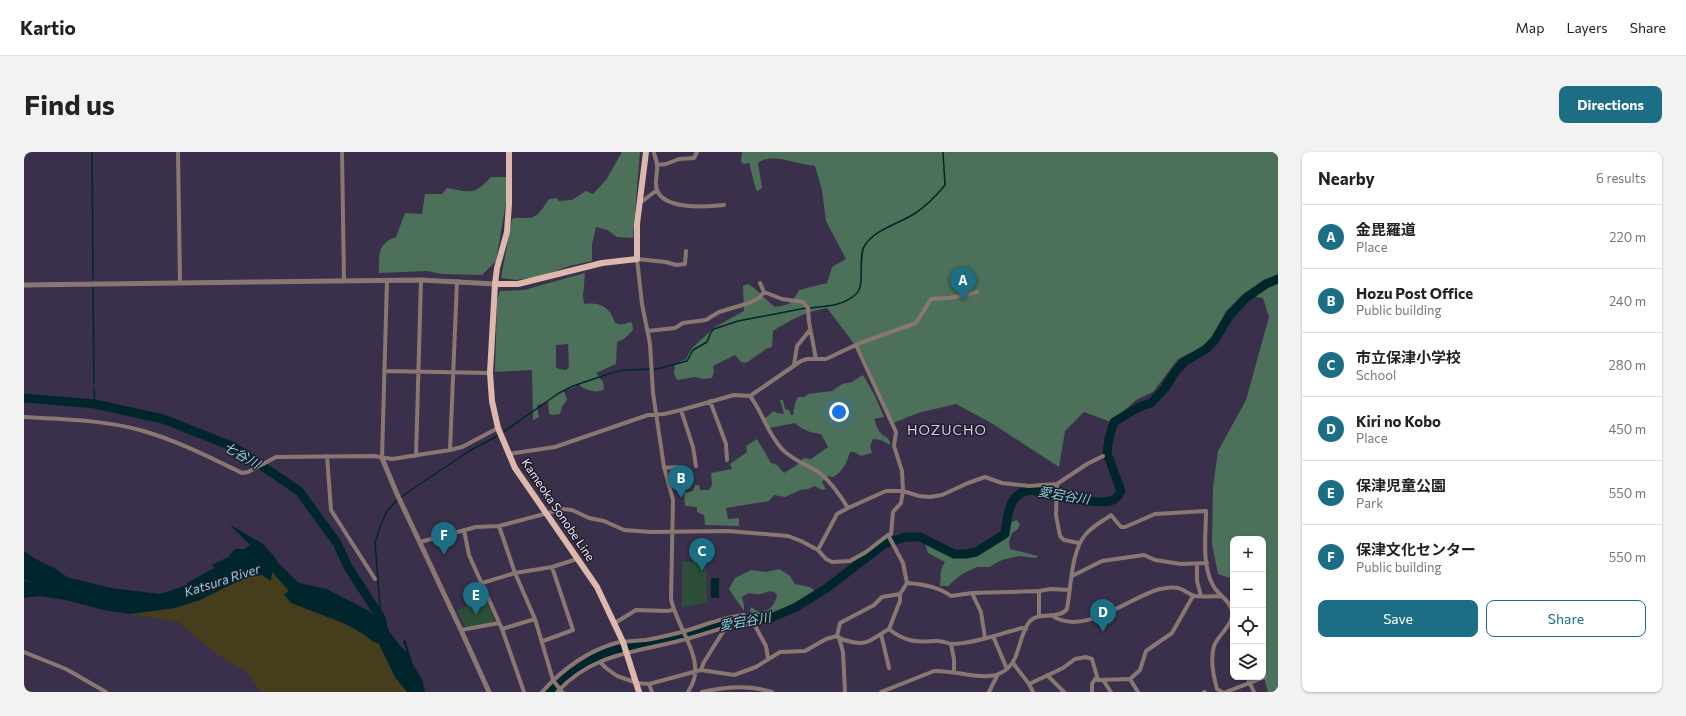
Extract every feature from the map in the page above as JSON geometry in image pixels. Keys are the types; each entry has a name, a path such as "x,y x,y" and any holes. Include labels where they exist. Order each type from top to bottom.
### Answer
{"main road":[{"name":"Kameoka Sonobe Line","path":"509,152 509,204 507,232 497,268 495,284 490,373 492,401 498,429 515,468 596,587 624,643 639,692"},
{"path":"495,284 518,284 602,263 637,259 639,203 646,152"}],"street":[{"path":"178,152 180,282"},
{"path":"342,152 344,281"},
{"path":"657,165 679,159 694,158 697,152"},
{"path":"654,153 657,165 657,190 661,197 669,202 706,208 724,205"},
{"path":"639,203 657,190"},
{"path":"686,251 685,264 676,265 666,262 637,259 642,304 650,344 656,415 664,468 673,500 671,599 673,610 694,658 694,679 688,692"},
{"path":"24,285 387,280 457,281 495,284"},
{"path":"387,280 382,458 400,501 462,630 489,692"},
{"path":"416,456 421,280"},
{"path":"450,450 457,281"},
{"path":"760,284 764,292 782,299 804,302 808,308 810,330 816,359"},
{"path":"647,332 675,328 687,322 706,320 718,312 749,303 759,298 764,292"},
{"path":"508,454 555,447 627,422 681,410 734,395 750,396 794,366 807,359 826,359 856,345 916,323 931,299 949,298 977,292"},
{"path":"794,366 797,346 810,330"},
{"path":"420,542 476,527 499,526 563,509 572,510 589,518 604,521 624,530 651,532 728,530 788,536 818,550 826,559 832,562 850,561 866,552 891,534 893,512 901,504 903,491 902,471 894,446 896,432 856,345"},
{"path":"384,371 490,373"},
{"path":"750,396 770,435 794,460 820,474 834,486 848,508"},
{"path":"710,401 726,444 726,460"},
{"path":"681,410 692,446 696,466"},
{"path":"24,416 98,422 139,430 173,441 242,473 248,472 276,457 374,456 392,459 416,456 462,447 498,429"},
{"path":"327,456 331,510 375,579"},
{"path":"818,550 838,514 886,491 903,491 919,496 930,497 942,495 985,477 1002,483 1029,486 1057,484 1102,456"},
{"path":"664,468 678,467"},
{"path":"1057,484 1056,515 1060,536 1064,540 1079,542"},
{"path":"989,692 997,676 1013,663 1031,620 1039,616 1062,613 1066,610 1079,542 1086,533 1111,515 1121,527 1125,527 1155,514 1206,511 1207,564 1210,577 1214,588 1227,600 1231,608"},
{"path":"499,526 514,573 535,619 554,680 560,690 571,679 610,657 626,651 686,639 726,627 754,624 766,646 768,658"},
{"path":"464,530 469,555 502,629 524,692"},
{"path":"600,662 612,673 637,683 649,684 701,670 734,675 756,667 768,658 780,652 805,651 826,639 838,637 856,644 865,644 889,629 900,600 900,594 907,583 903,563 889,536"},
{"path":"1072,576 1102,561 1144,555 1155,560 1207,564"},
{"path":"482,583 514,573 552,567 577,559"},
{"path":"1197,564 1197,581 1201,596"},
{"path":"543,641 573,630 552,567"},
{"path":"907,583 931,587 944,591 951,596 972,593 990,594 1051,589 1070,590"},
{"path":"1051,615 1065,621 1080,621 1121,608 1143,595 1159,589 1173,587 1193,596 1222,596"},
{"path":"1039,591 1039,616"},
{"path":"972,593 981,612 985,638"},
{"path":"845,692 843,652 838,637 840,623 874,604 882,597 900,594"},
{"path":"1092,692 1092,684 1096,679 1130,679 1140,670 1146,651 1172,632 1193,596"},
{"path":"615,623 636,610 673,610"},
{"path":"542,692 554,680 583,658 604,648 683,632 730,616 744,615"},
{"path":"502,629 535,619"},
{"path":"1222,692 1216,689 1212,666 1214,646 1220,635 1230,622"},
{"path":"462,630 499,623"},
{"path":"701,670 704,662 726,627"},
{"path":"889,629 910,641 945,641 951,644 985,638 1022,628 1026,629"},
{"path":"881,634 889,668"},
{"path":"993,636 1007,669"},
{"path":"951,644 954,658 954,672"},
{"path":"24,652 66,669 106,692"},
{"path":"1029,684 1063,668 1075,659 1086,657 1092,659 1100,680 1111,692"},
{"path":"1013,663 1029,684 1033,692"},
{"path":"881,692 934,671 954,672 969,675 997,676"},
{"path":"1047,675 1064,692"},
{"path":"1130,679 1138,692"},
{"path":"1226,692 1255,680"},
{"path":"1248,682 1254,692"},
{"path":"649,684 652,692"},
{"path":"702,692 714,689 756,688 772,692"}],"shaded area":[{"path":"622,152 640,152 633,238 617,237 607,230 596,227 592,244 592,261 569,266 542,276 516,280 501,278 512,219 533,217 542,210 549,199 557,198 559,201 572,200 586,191 593,194 606,180"},
{"path":"742,152 1278,152 1278,692 1268,692 1265,680 1266,680 1266,536 1230,536 1230,578 1218,574 1212,544 1213,487 1218,451 1246,400 1269,317 1263,298 1243,294 1226,311 1211,339 1203,347 1178,359 1153,392 1136,400 1111,422 1084,412 1065,431 1059,467 993,424 956,404 918,413 893,423 864,357 827,308 799,316 773,331 772,347 766,349 746,363 741,362 735,355 713,366 714,372 712,378 703,379 695,377 677,380 674,373 675,364 686,359 692,348 715,327 744,311 743,286 748,284 752,286 775,307 784,305 792,301 799,290 827,283 832,267 846,259 826,221 822,190 815,166 778,159 764,160 758,163 762,188 758,191 756,190 749,163 744,164 741,162"},
{"path":"491,177 506,177 506,202 496,261 482,275 442,274 427,271 379,273 379,256 382,247 385,243 396,237 405,213 422,214 425,194 442,194 447,188 461,191 475,190"},
{"path":"585,273 583,296 584,304 595,304 604,307 610,313 615,323 632,323 633,330 624,339 617,342 616,364 596,373 603,382 604,389 601,391 594,391 577,384 575,387 564,391 567,400 562,407 560,414 549,414 548,402 537,405 539,417 533,420 532,370 495,372 497,300 500,291 524,290","holes":["568,344 569,367 566,370 556,367 556,345"]},
{"path":"863,375 875,396 884,417 874,419 879,431 889,440 890,445 881,440 873,439 870,446 872,453 861,456 854,452 850,452 842,470 833,477 826,476 822,482 826,489 822,490 815,486 800,490 785,497 774,495 769,501 726,508 728,519 739,518 739,526 705,525 704,515 697,512 697,507 685,506 684,493 693,491 695,485 699,485 700,490 709,490 712,485 711,473 732,469 730,464 747,452 746,446 757,439 771,463 777,465 784,473 797,465 804,458 811,459 828,447 821,434 807,431 795,423 769,428 764,419 774,411 784,414 780,400 783,400 785,409 789,410 791,415 793,415 795,403 798,397 804,397 808,394 832,391 842,384 852,382"},
{"path":"1017,520 1020,525 1017,530 1012,533 1009,542 1010,549 1038,556 1036,558 1019,556 1002,560 989,567 977,567 962,574 948,586 940,586 941,570 945,562 928,553 924,540 926,538 928,537 935,544 957,552 958,557 960,558 994,545 1007,535 1012,522"},
{"path":"682,562 706,562 707,602 682,608"},
{"path":"779,569 790,576 795,584 810,587 815,591 782,611 754,618 750,611 751,607 760,613 764,612 775,602 777,595 773,591 762,594 749,593 742,597 744,611 729,589 735,578 751,570 766,572"},
{"path":"485,598 494,618 493,622 467,627 464,625 457,611"}],"sand":[{"path":"272,571 289,592 284,594 365,635 372,641 379,644 395,677 407,692 260,692 248,673 218,655 178,622 131,614 175,608 200,600 247,577 262,575"}],"water":[{"name":"Katsura River","path":"229,524 263,544 278,563 299,583 327,589 369,611 375,616 361,594 362,591 395,639 407,653 403,641 405,639 413,665 422,679 425,692 407,692 395,677 379,644 346,624 291,603 284,594 289,591 272,572 271,581 262,575 247,577 200,600 175,608 130,614 103,610 66,600 39,596 24,598 24,581 30,582 24,579 24,551 67,577 111,588 160,594 187,585 187,583 214,568 214,566 210,566 228,557 235,549 244,549 250,545"},
{"path":"711,578 719,578 719,598 711,598"}],"waterway":[{"path":"92,152 93,279"},
{"path":"810,308 840,303 856,294 860,285 862,256 865,245 870,239 881,231 908,218 918,211 945,185 943,152"},
{"name":"愛宕谷川","path":"550,692 565,678 598,656 616,649 665,640 730,621 771,618 796,607 827,588 884,544 906,537 920,537 954,554 976,552 1005,534 1008,513 1013,501 1016,496 1029,490 1096,502 1113,500 1121,491 1107,453 1109,438 1114,422 1139,407 1151,403 1165,388 1175,372 1184,362 1206,349 1214,341 1230,315 1247,297 1266,284 1278,279"},
{"path":"93,287 94,384"},
{"path":"502,433 559,393 573,386 623,370 657,369 687,361 693,350 707,342 711,332 714,329 738,321 806,308"},
{"path":"94,388 95,404"},
{"name":"七谷川","path":"24,398 95,404 163,419 234,447 299,491 337,543 348,567 381,618 383,627"},
{"path":"401,497 469,451 499,435"},
{"path":"381,618 375,543 387,511 398,499"}],"place":[{"name":"金毘羅道","path":"963,300"},
{"name":"Hozu Post Office","path":"681,498"},
{"name":"保津文化センター","path":"444,555"},
{"name":"市立保津小学校","path":"702,571"},
{"name":"保津児童公園","path":"476,615"},
{"name":"Kiri no Kobo","path":"1103,632"}],"district":[{"name":"HOZUCHO","path":"947,430"}]}
